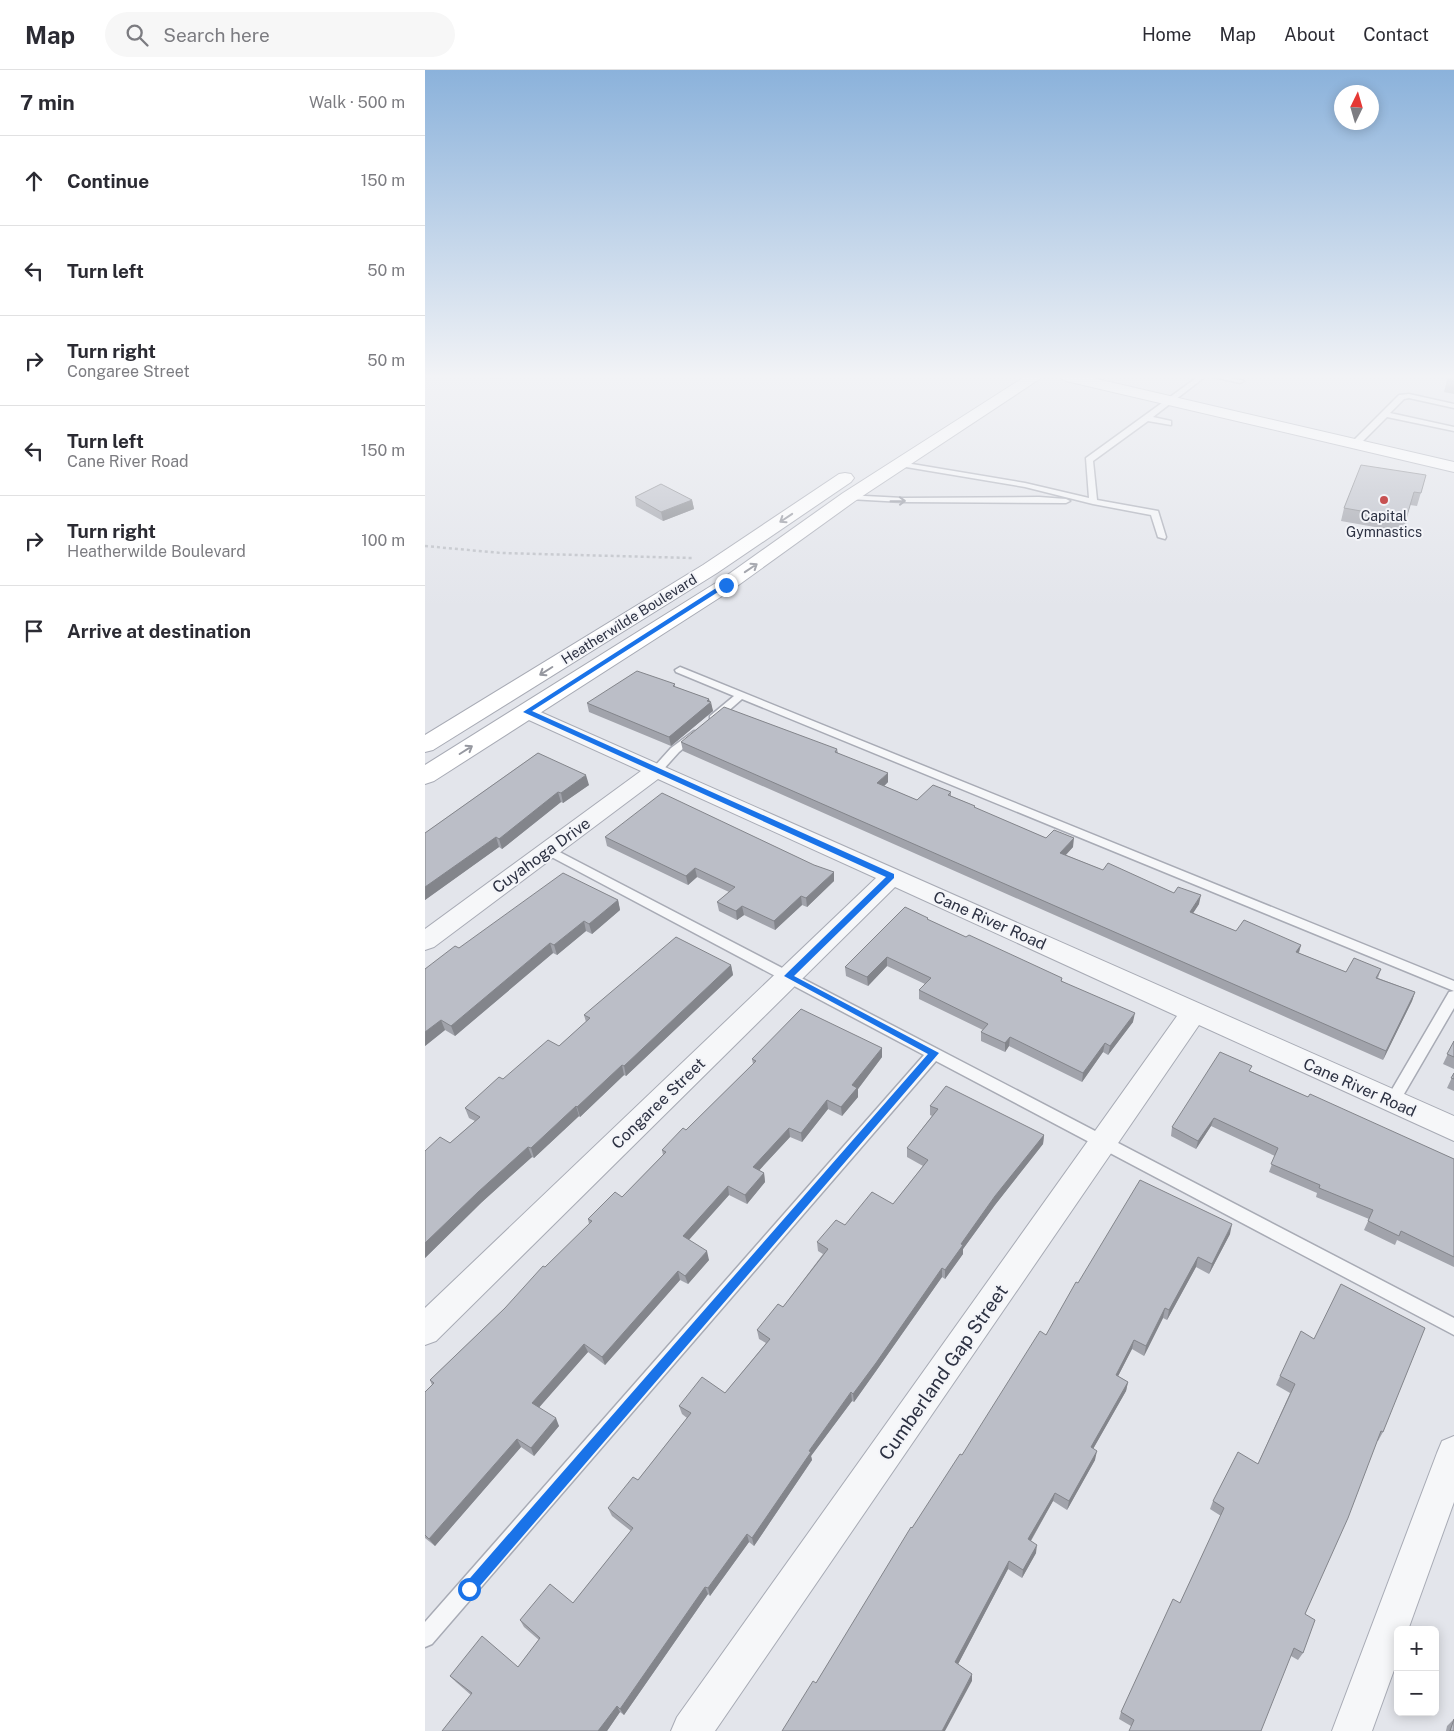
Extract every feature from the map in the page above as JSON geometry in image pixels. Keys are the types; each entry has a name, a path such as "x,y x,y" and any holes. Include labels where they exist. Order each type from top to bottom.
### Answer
{"main road":[{"name":"Heatherwilde Boulevard","path":"425,776 726,585 849,497 916,454"},
{"path":"1396,454 1454,467"},
{"name":"Heatherwilde Boulevard","path":"425,745 719,563 859,470"},
{"path":"826,491 849,497"}],"street":[{"name":"Cane River Road","path":"527,712 1454,1129"},
{"name":"Cuyahoga Drive","path":"425,940 657,770"},
{"name":"Congaree Street","path":"425,1330 891,876"},
{"name":"Cumberland Gap Street","path":"691,1731 1194,1012"},
{"path":"1352,1731 1454,1453"}],"lane":[{"path":"1093,502 1089,460 1098,454"},
{"path":"900,464 1025,485 1093,502 1155,513 1162,537"},
{"path":"849,497 891,501 983,499 1093,502"},
{"path":"680,670 1454,986"},
{"path":"657,770 675,750 741,695"},
{"path":"548,850 1454,1326"},
{"path":"1392,1102 1454,996"},
{"path":"425,1637 934,1053"}],"path":[{"path":"425,546 501,553 681,556 719,563"}],"building":[{"name":"Capital Gymnastics","path":"1361,465 1426,475 1421,493 1414,492 1406,519 1344,508"},
{"path":"661,484 692,500 661,512 635,497"},
{"path":"637,671 675,684 673,686 709,699 707,701 711,702 669,737 587,703"},
{"path":"724,707 837,749 835,752 888,773 877,783 917,800 933,785 951,792 948,795 1046,838 1054,830 1074,838 1060,853 1103,870 1108,863 1174,893 1178,887 1201,895 1190,912 1236,931 1244,920 1301,945 1296,952 1346,972 1354,958 1381,969 1376,978 1415,992 1386,1051 681,742"},
{"path":"538,753 586,775 561,793 558,792 499,839 496,837 425,887 425,833"},
{"path":"662,793 814,865 834,872 806,898 801,896 774,921 742,906 736,911 717,902 735,887 695,868 686,876 605,837"},
{"path":"563,873 618,900 589,924 584,921 554,945 550,943 451,1026 441,1020 425,1032 425,969 455,946 459,948"},
{"path":"905,907 966,937 969,935 1062,978 1061,981 1135,1013 1110,1046 1105,1043 1083,1073 1010,1037 1005,1043 981,1032 988,1024 919,990 931,978 887,957 867,977 845,967"},
{"path":"676,937 731,965 624,1066 622,1065 531,1148 528,1147 425,1243 425,1151 440,1137 450,1143 480,1117 465,1108 499,1077 503,1079 548,1040 559,1046 590,1018 584,1015"},
{"path":"801,1009 882,1048 852,1085 857,1088 841,1107 827,1100 801,1133 789,1128 753,1167 764,1173 745,1195 728,1186 683,1236 707,1251 685,1276 678,1271 602,1357 584,1344 532,1403 556,1418 531,1448 517,1439 429,1539 425,1535 425,1392 434,1383 430,1380 505,1308 543,1266 545,1267 592,1221 588,1219 615,1192 622,1197 666,1152 662,1150 683,1128 686,1130 756,1061 752,1059"},
{"path":"1454,1041 1454,1057 1447,1054"},
{"path":"1220,1052 1252,1066 1249,1071 1308,1097 1310,1094 1454,1159 1454,1257 1401,1231 1399,1236 1368,1221 1373,1210 1319,1188 1320,1185 1271,1164 1278,1148 1214,1118 1198,1141 1172,1127"},
{"path":"946,1086 1044,1135 995,1196 961,1244 963,1245 945,1270 942,1268 853,1394 851,1392 809,1451 811,1452 752,1538 747,1534 708,1588 705,1587 620,1709 617,1706 598,1731 442,1731 472,1693 450,1676 482,1636 518,1667 540,1638 520,1620 550,1584 573,1603 633,1528 608,1508 633,1477 638,1480 691,1413 679,1406 702,1377 725,1393 770,1339 757,1330 778,1304 783,1307 828,1249 817,1242 836,1220 845,1225 872,1192 893,1204 928,1160 907,1148 938,1109 930,1106"},
{"path":"1140,1180 1232,1224 1212,1264 1198,1257 1169,1310 1165,1308 1146,1346 1134,1340 1116,1375 1128,1382 1091,1447 1097,1451 1069,1501 1055,1493 1028,1539 1037,1545 1023,1570 1009,1561 955,1662 972,1674 942,1731 782,1731 813,1681 816,1683 911,1527 960,1454 962,1455 1040,1331 1046,1335 1076,1282 1078,1283"},
{"path":"1341,1284 1425,1328 1383,1432 1381,1431 1348,1518 1305,1614 1315,1620 1303,1653 1294,1648 1261,1731 1129,1731 1134,1720 1121,1712 1173,1599 1180,1603 1224,1508 1213,1501 1238,1452 1258,1464 1295,1384 1280,1376 1301,1331 1314,1339"},
{"path":"1454,1719 1454,1731 1450,1731"}],"place":[{"name":"Capital Gymnastics","path":"1384,500"}],"route":[{"path":"469,1589 934,1053 788,976 891,876 527,712 726,585"}]}
